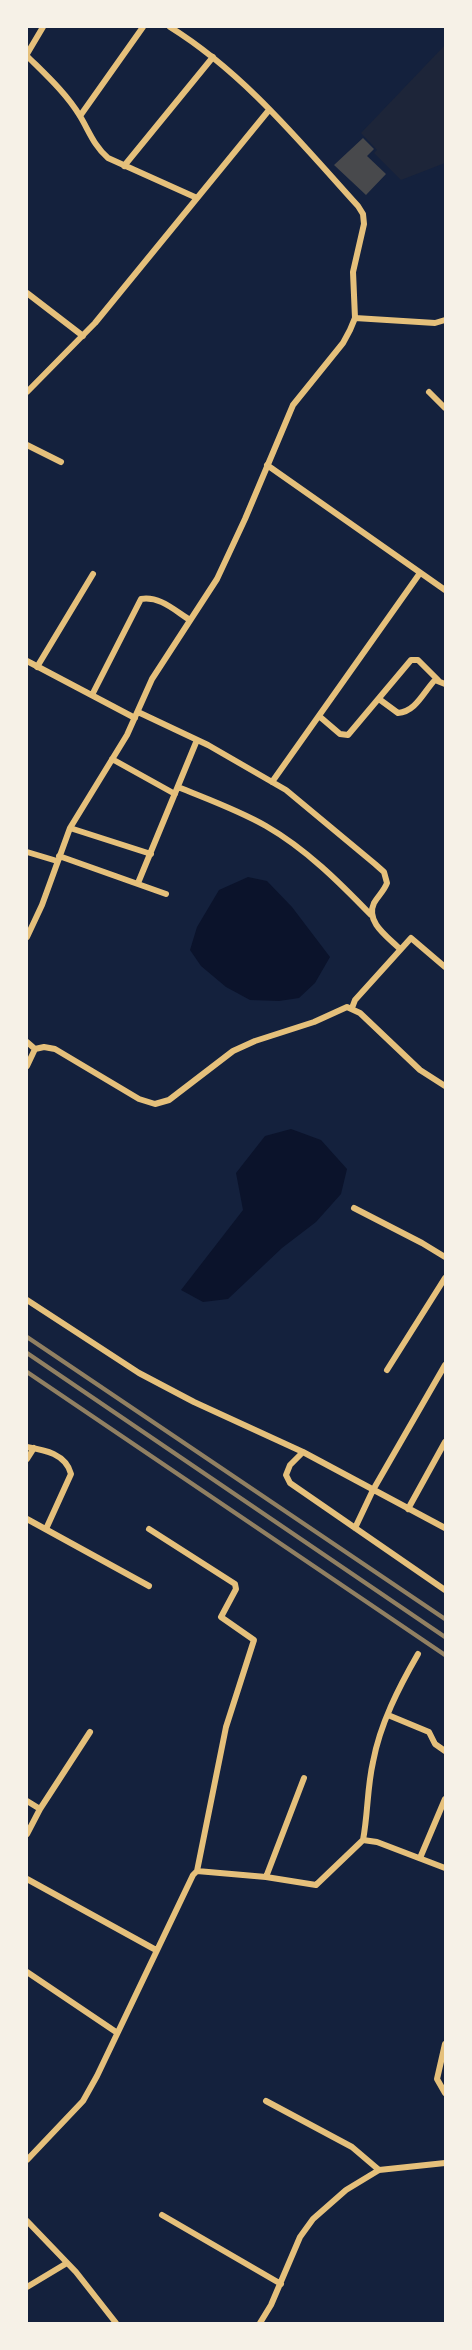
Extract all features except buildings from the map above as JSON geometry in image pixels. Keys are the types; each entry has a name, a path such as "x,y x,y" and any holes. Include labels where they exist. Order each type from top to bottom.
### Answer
{"street":[{"path":"43,27 27,55 56,85 80,116 97,148 108,158 197,198"},
{"path":"80,116 143,27"},
{"path":"27,937 42,906 70,828 137,715 152,679 217,579 293,405 343,342 354,318 353,272 364,224 363,214 269,110 213,57 170,27"},
{"path":"124,166 213,57"},
{"path":"27,392 83,336 269,110"},
{"path":"27,293 83,336"},
{"path":"354,318 435,323 445,320"},
{"path":"429,392 445,408"},
{"path":"27,445 61,462"},
{"path":"267,465 445,590"},
{"path":"272,782 420,573"},
{"path":"37,667 93,574"},
{"path":"92,695 141,600 151,597 190,620"},
{"path":"319,716 340,734 348,735 411,660 418,660 445,684"},
{"path":"27,661 92,695 197,740 272,782 300,801 384,872 387,883 374,903 371,915"},
{"path":"379,699 398,714 405,713 433,682 438,680"},
{"path":"138,883 197,740"},
{"path":"112,759 175,794"},
{"path":"178,787 243,814 283,837 321,867 371,915 375,925 400,949"},
{"path":"70,828 151,854"},
{"path":"27,852 58,858 166,894"},
{"path":"352,1008 355,1000 409,939 412,938 445,967"},
{"path":"27,1042 35,1048 54,1049 139,1099 155,1104 169,1100 233,1051 255,1041 314,1022 340,1009 352,1008 420,1070 444,1084"},
{"path":"27,1066 35,1048"},
{"path":"354,1208 445,1257"},
{"path":"387,1370 445,1278"},
{"path":"27,1300 139,1373 194,1402 303,1452 445,1528"},
{"path":"355,1528 373,1490 445,1365"},
{"path":"408,1509 445,1442"},
{"path":"27,1459 30,1448 59,1457 69,1464 71,1474 46,1530"},
{"path":"303,1452 290,1465 286,1475 290,1483 445,1590"},
{"path":"27,1519 149,1586"},
{"path":"27,2160 83,2101 193,1875 197,1871 226,1727 254,1640 221,1617 236,1589 235,1584 149,1529"},
{"path":"197,1871 266,1877 316,1885 321,1883 363,1840 373,1760 388,1715 418,1654"},
{"path":"388,1715 429,1732 435,1744 445,1751"},
{"path":"27,1834 40,1809 90,1732"},
{"path":"266,1877 304,1778"},
{"path":"420,1858 445,1799"},
{"path":"27,1801 40,1809"},
{"path":"363,1840 377,1842 445,1868"},
{"path":"27,1880 156,1950"},
{"path":"27,1972 116,2032"},
{"path":"445,2044 437,2079 445,2093"},
{"path":"266,2101 352,2147 379,2170"},
{"path":"260,2323 281,2284 300,2237 313,2219 346,2190 379,2170 445,2163"},
{"path":"162,2215 281,2284"},
{"path":"27,2221 67,2263 116,2323"},
{"path":"27,2287 67,2263"}],"shaded area":[{"path":"445,45 445,163 401,180 374,153 377,150 361,133"},
{"path":"248,877 267,881 292,907 330,957 315,983 299,998 279,1001 250,1000 226,987 201,966 190,950 197,927 219,890"},
{"path":"291,1129 321,1140 347,1169 341,1194 316,1222 282,1248 228,1299 203,1302 181,1290 243,1210 236,1173 265,1136"}],"railway":[{"path":"27,1337 445,1619"},
{"path":"27,1353 445,1637"},
{"path":"27,1372 445,1655"}]}
